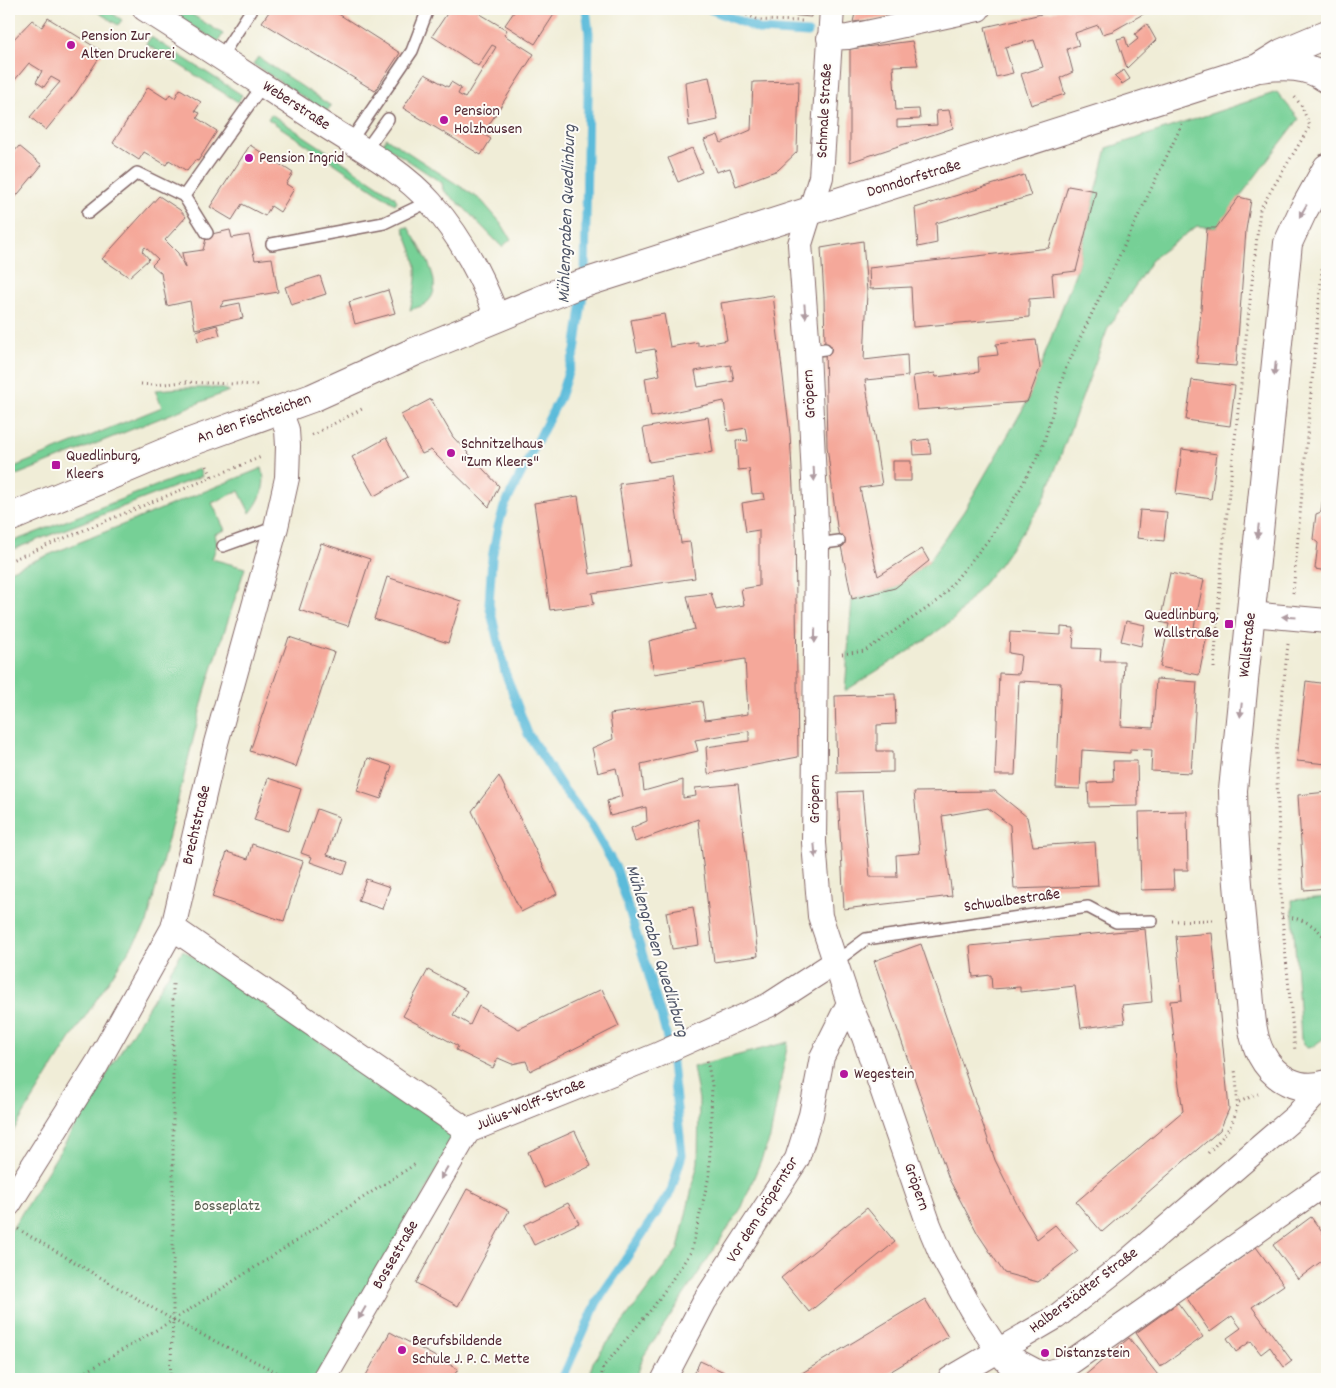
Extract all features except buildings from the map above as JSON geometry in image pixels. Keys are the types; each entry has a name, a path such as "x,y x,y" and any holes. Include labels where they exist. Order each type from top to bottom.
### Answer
{"main road":[{"name":"Donndorfstraße","path":"497,317 542,298 598,279 809,211 952,168 1258,68 1282,53 1327,34"},
{"path":"1258,68 1279,65 1299,68 1315,71 1327,79"},
{"name":"Wallstraße","path":"1325,1085 1300,1086 1280,1078 1269,1068 1256,1042 1236,873 1233,790 1288,243 1298,219 1327,168"},
{"name":"An den Fischteichen","path":"9,518 185,444 280,411 497,317"}],"street":[{"name":"Weberstraße","path":"146,9 395,172 430,201 462,241 482,279 497,317"},
{"path":"831,23 848,37 978,9"},
{"name":"Schmale Straße","path":"809,211 821,177 831,23"},
{"name":"Gröpern","path":"809,211 800,244 817,350 828,542 815,656 814,843 820,916 848,1003 864,1037 942,1256 958,1288 998,1351 1022,1379"},
{"name":"Brechtstraße","path":"9,1204 97,1064 173,928 216,743 276,527 286,478 288,446 287,430 280,411"},
{"path":"1251,614 1327,621"},
{"name":"Julius-Wolff-Straße","path":"173,928 468,1130 697,1038 769,1005 834,963"},
{"name":"Vor dem Gröperntor","path":"664,1379 704,1302 797,1159 811,1115 822,1057 848,1003"},
{"name":"Halberstädter Straße","path":"950,1379 1071,1305 1124,1264 1296,1116 1325,1085"},
{"name":"Bossestraße","path":"324,1379 468,1130"},
{"path":"998,1351 1040,1374 1060,1369 1327,1182"}],"lane":[{"path":"220,58 252,9"},
{"path":"358,147 412,51 428,9"},
{"path":"184,196 262,85"},
{"path":"358,147 388,119"},
{"path":"88,213 137,173 184,196 207,233"},
{"path":"272,244 384,223 430,201"},
{"path":"223,546 276,527"},
{"name":"Schwalbestraße","path":"834,963 866,939 1088,907 1116,922 1152,921"}],"path":[{"path":"733,9 759,20 831,23"},
{"path":"1214,674 1222,558 1260,209 1310,126 1302,106 1290,92"},
{"path":"815,656 865,651 939,600 990,538 1042,448 1065,370 1184,119"},
{"path":"1299,1056 1295,1051 1282,917 1276,753 1291,617 1325,229"},
{"path":"141,384 261,385 280,411"},
{"path":"9,561 288,446 328,428 370,404"},
{"path":"1212,911 1215,929"},
{"path":"1282,917 1302,919 1321,932 1327,941"},
{"path":"1152,921 1199,920"},
{"path":"170,1379 173,1320 173,977"},
{"path":"601,1379 603,1367 654,1306 692,1252 709,1176 712,1085 697,1038"},
{"path":"1226,1175 1206,1156 1230,1130 1239,1102 1235,1064 1242,1071"},
{"path":"74,1379 173,1320 419,1162"},
{"path":"17,1228 173,1320 290,1379"}],"green space":[{"path":"93,9 106,9 122,20 118,25"},
{"path":"166,9 183,9 223,34 218,42"},
{"path":"151,37 242,95 238,102 146,44"},
{"path":"258,57 331,106 326,112 253,64"},
{"path":"1277,92 1299,119 1216,228 1197,226 1153,258 1108,328 1043,503 998,566 954,619 924,641 845,691 852,599 895,588 929,561 964,511 1027,402 1076,271 1107,148"},
{"path":"271,114 394,196 397,201 395,204 268,119"},
{"path":"386,138 481,200 501,223 511,239 502,247 463,207 443,190 442,183 383,144"},
{"path":"408,227 430,266 434,287 432,297 425,304 410,310 415,286 416,268 403,228"},
{"path":"219,388 229,391 9,478 9,469 162,407 155,390"},
{"path":"262,468 264,480 262,492 250,513 239,491 212,503 225,530 215,534 217,544 212,559 245,568 206,688 147,923 69,1041 9,1138 9,571"},
{"path":"199,469 202,476 9,551 9,543"},
{"path":"1327,897 1327,1036 1312,1047 1307,1048 1301,1039 1292,900"},
{"name":"Bosseplatz","path":"183,950 455,1132 333,1379 9,1379 9,1234"},
{"path":"788,1042 770,1138 742,1207 643,1357 636,1379 588,1379 593,1362 678,1249 698,1162 699,1100 693,1067"}],"waterway":[{"name":"Mühlengraben Quedlinburg","path":"562,1379 597,1302 671,1191 682,1155 671,1054 617,870 590,823 562,787 528,734 505,672 489,604 492,558 504,507 560,397 575,351 585,280 589,33 586,9"},
{"path":"710,9 761,30 808,33"}],"place":[{"name":"Pension Zur Alten Druckerei","path":"71,45"},
{"name":"Pension Holzhausen","path":"444,120"},
{"name":"Pension Ingrid","path":"249,158"},
{"name":"Schnitzelhaus \"Zum Kleers\"","path":"451,453"},
{"name":"Quedlinburg, Kleers","path":"56,465"},
{"name":"Quedlinburg, Wallstraße","path":"1229,624"},
{"name":"Wegestein","path":"844,1074"},
{"name":"Berufsbildende Schule J. P. C. Mette","path":"402,1350"},
{"name":"Distanzstein","path":"1045,1353"}]}
